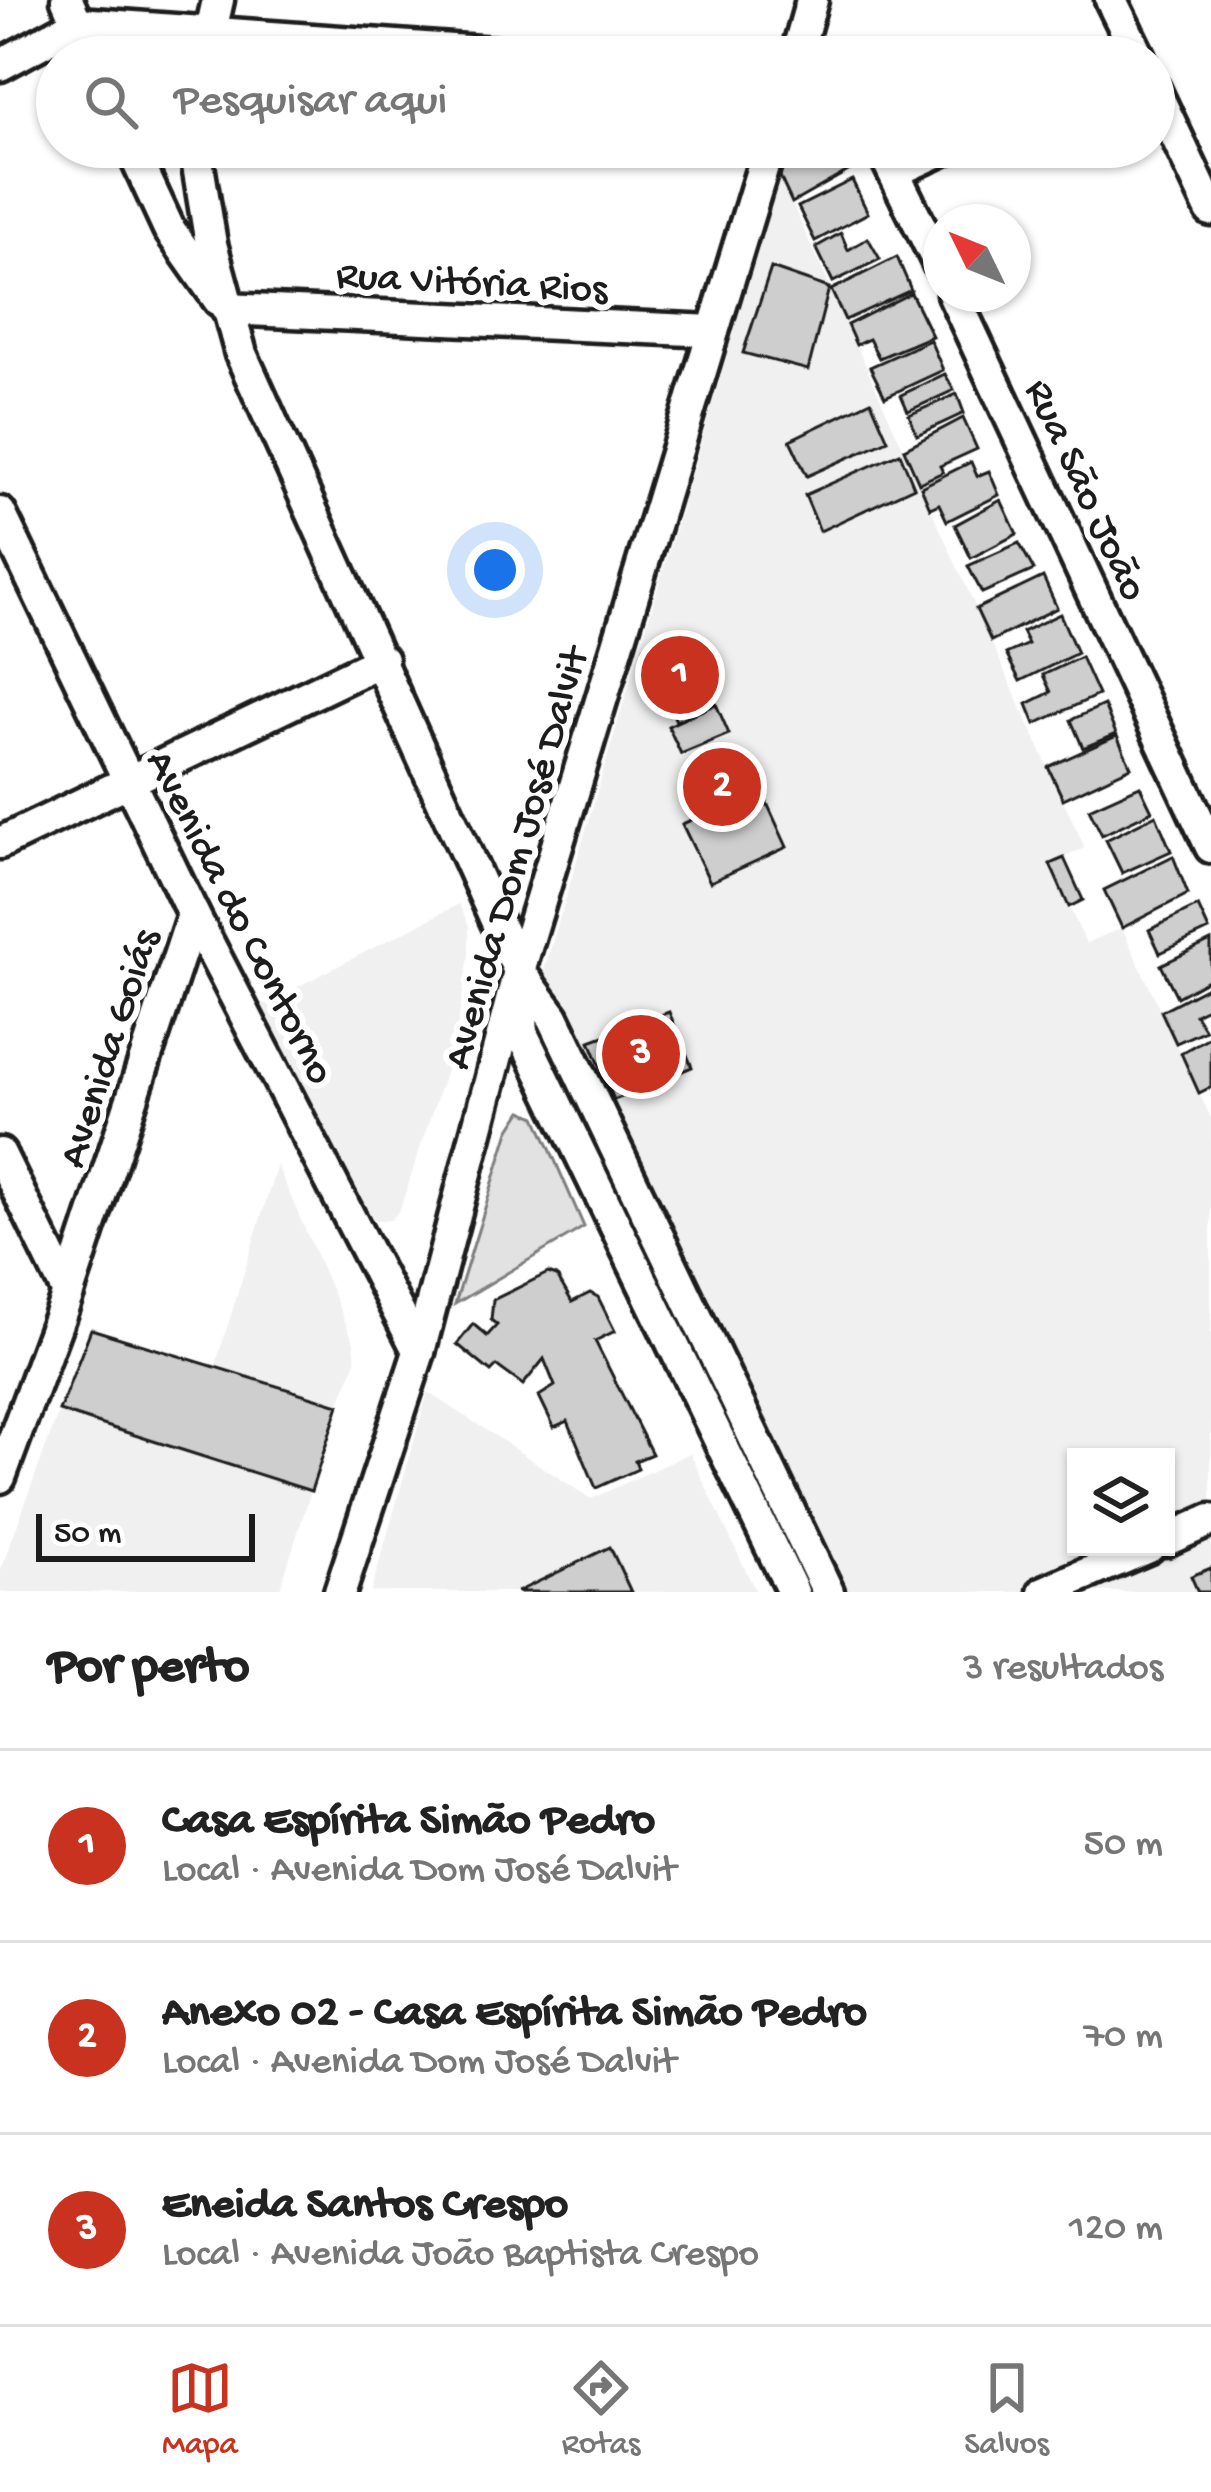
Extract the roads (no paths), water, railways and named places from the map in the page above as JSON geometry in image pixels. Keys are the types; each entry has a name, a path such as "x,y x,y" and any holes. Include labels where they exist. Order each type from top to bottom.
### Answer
{"street":[{"path":"209,36 218,0"},
{"path":"802,36 812,0"},
{"path":"1111,0 1129,36"},
{"path":"40,36 73,12 174,36"},
{"path":"0,65 36,39"},
{"path":"1175,134 1211,210"},
{"path":"140,168 169,229 227,309"},
{"path":"199,168 227,309 241,354 519,971 553,1017 828,1592"},
{"name":"Avenida Dom José Dalvit","path":"340,1592 419,1352 519,971 763,168"},
{"path":"892,168 923,231"},
{"name":"Rua Vitória Rios","path":"227,309 713,332"},
{"name":"Rua São João","path":"961,312 1211,847"},
{"name":"Avenida do Contorno","path":"0,513 7,546 419,1352"},
{"path":"0,843 382,660"},
{"name":"Avenida Goiás","path":"0,1478 68,1293 194,914"},
{"path":"519,971 523,1035 793,1592"},
{"path":"0,1154 68,1293"},
{"path":"1175,1536 1211,1520"},
{"path":"1044,1592 1128,1556"}],"place":[{"name":"Casa Espírita Simão Pedro","path":"680,675"},
{"name":"Anexo 02 - Casa Espírita Simão Pedro","path":"722,787"},
{"name":"Eneida Santos Crespo","path":"641,1054"}]}
